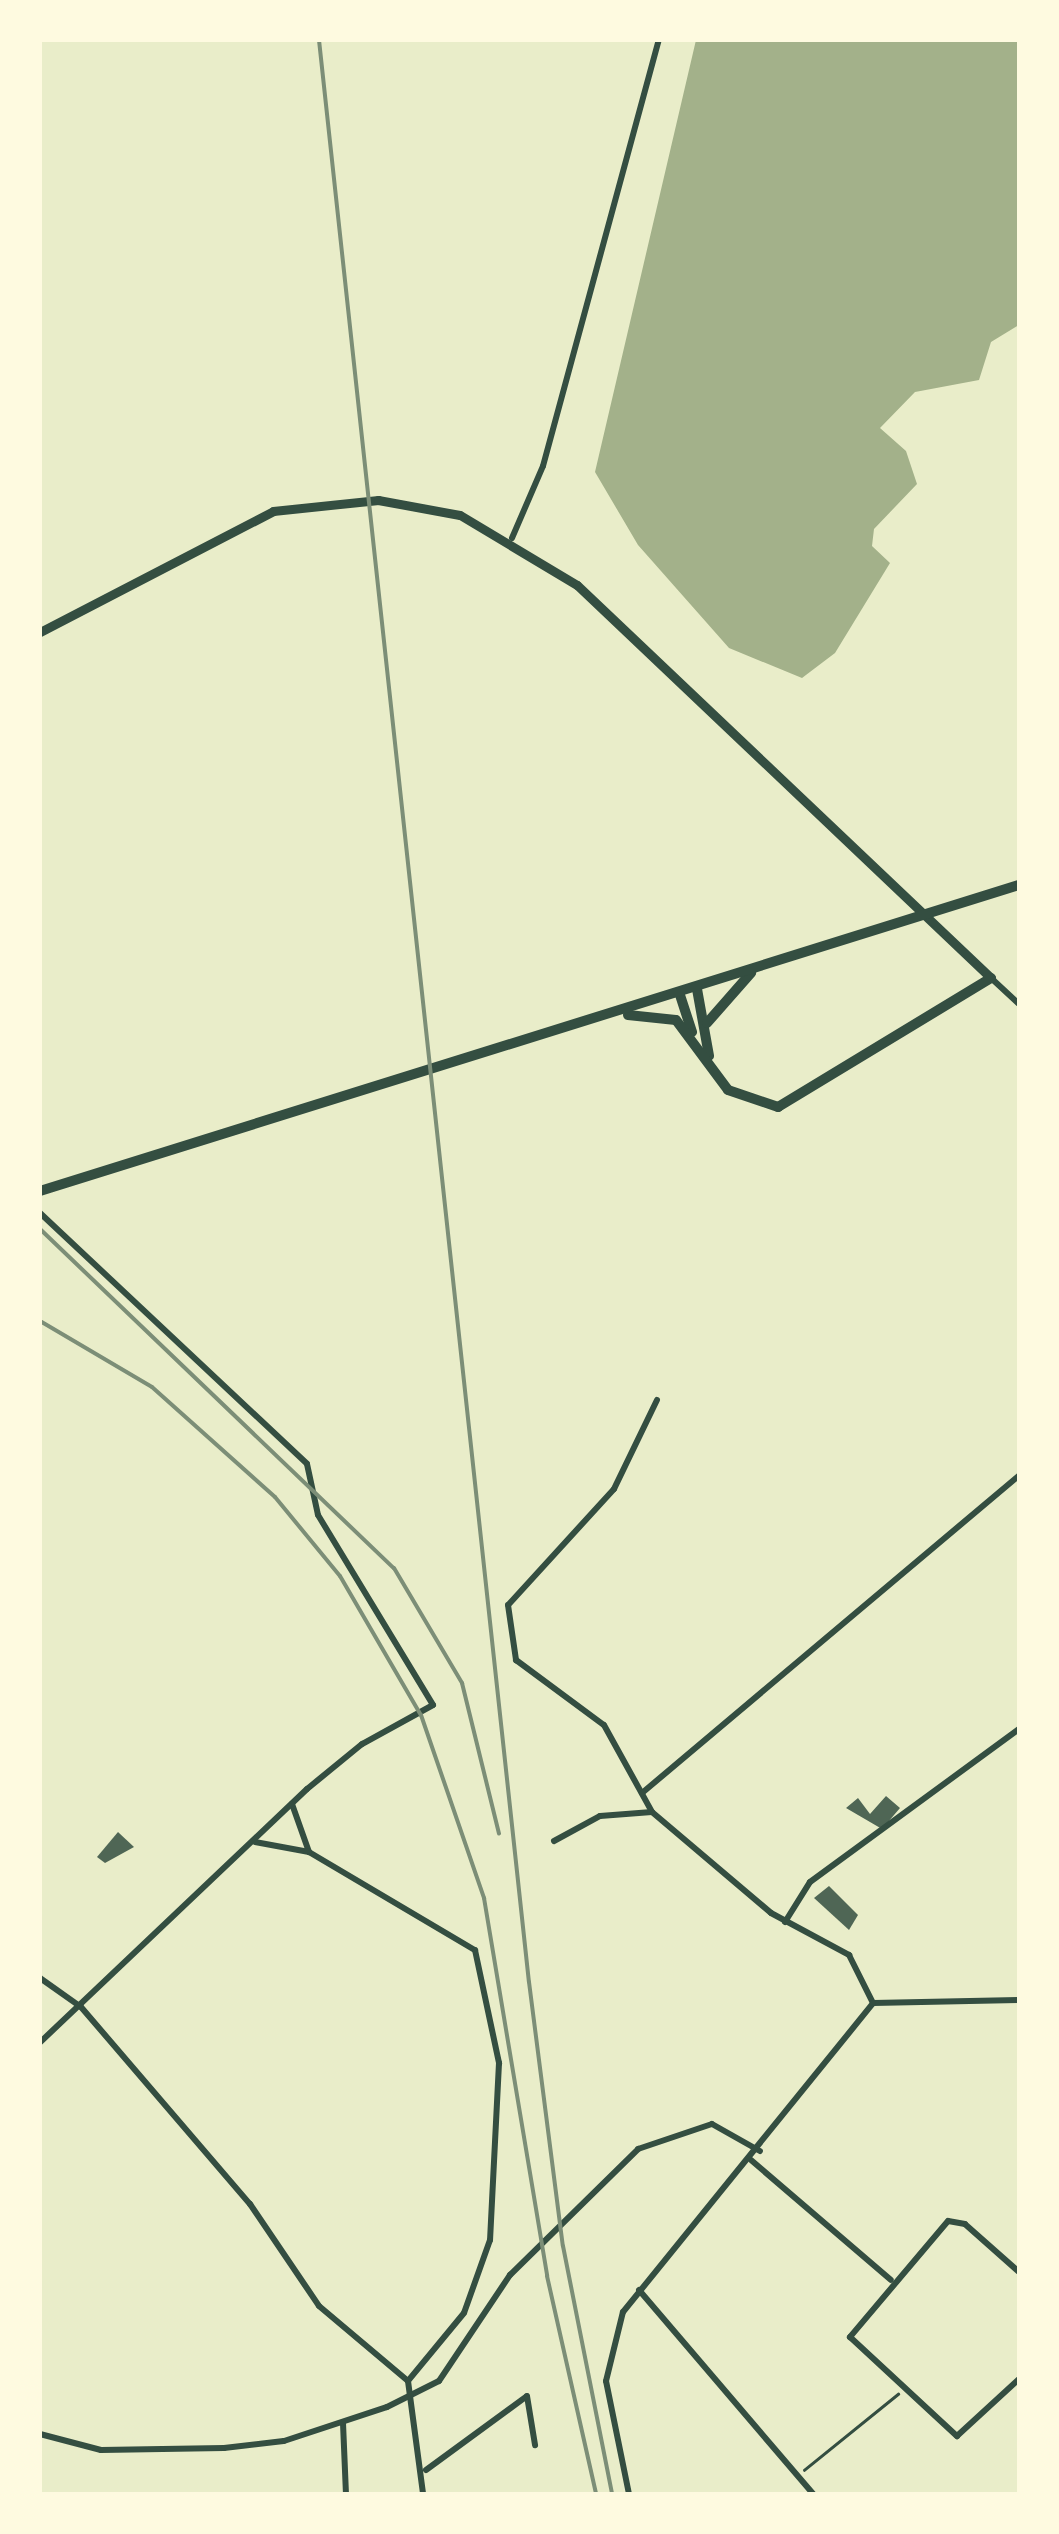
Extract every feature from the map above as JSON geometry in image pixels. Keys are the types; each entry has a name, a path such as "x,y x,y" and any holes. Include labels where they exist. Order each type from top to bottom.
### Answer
{"main road":[{"path":"40,1191 617,1016 1019,884"},
{"path":"706,1024 754,970"},
{"path":"680,995 695,1038 745,1102 797,1103 991,978"},
{"path":"696,989 706,1024 710,1062"},
{"path":"617,1016 667,1017 695,1038"}],"street":[{"path":"512,538 544,466 659,40"},
{"path":"40,632 239,523 354,500 378,500 460,515 512,538 577,585 1019,1004"},
{"path":"40,1213 306,1464 318,1516 432,1698 430,1710 362,1744 292,1803 40,2042"},
{"path":"657,1400 614,1489 508,1605 516,1660 604,1725 652,1812 784,1922 849,1955 873,2003"},
{"path":"642,1792 1019,1476"},
{"path":"784,1922 810,1882 1019,1729"},
{"path":"292,1803 309,1852"},
{"path":"554,1842 600,1816 652,1812"},
{"path":"254,1842 309,1852 468,1942 499,2063 490,2240 464,2313 408,2381"},
{"path":"40,1978 81,2007 250,2204 319,2306 408,2381 426,2470 423,2494"},
{"path":"873,2003 1019,2000"},
{"path":"630,2494 606,2381 614,2332 639,2290 760,2151 873,2003"},
{"path":"40,2434 100,2450 224,2448 343,2423 414,2396 464,2350 510,2274 638,2149 712,2124 760,2151"},
{"path":"751,2160 892,2280"},
{"path":"1019,2272 953,2220 892,2280 850,2337 903,2389 963,2436 1019,2378"},
{"path":"639,2290 813,2494"},
{"path":"426,2470 527,2396 535,2446"},
{"path":"343,2423 346,2494"}],"path":[{"path":"798,2474 903,2389"}],"shaded area":[{"path":"696,40 1019,40 1019,325 991,342 979,380 915,392 880,428 906,451 917,484 874,529 872,546 890,563 835,653 802,678 729,648 638,545 595,472"}],"building":[{"path":"886,1796 900,1808 882,1829 846,1808 858,1798 870,1814"},
{"path":"118,1832 134,1847 105,1863 97,1857"},
{"path":"829,1886 858,1915 849,1930 814,1898"}],"railway":[{"path":"319,40 529,1982 563,2246 612,2494"},
{"path":"40,1229 394,1568 462,1683 499,1834"},
{"path":"40,1321 152,1387 275,1497 340,1576 421,1715 484,1898 547,2276 596,2494"}]}
